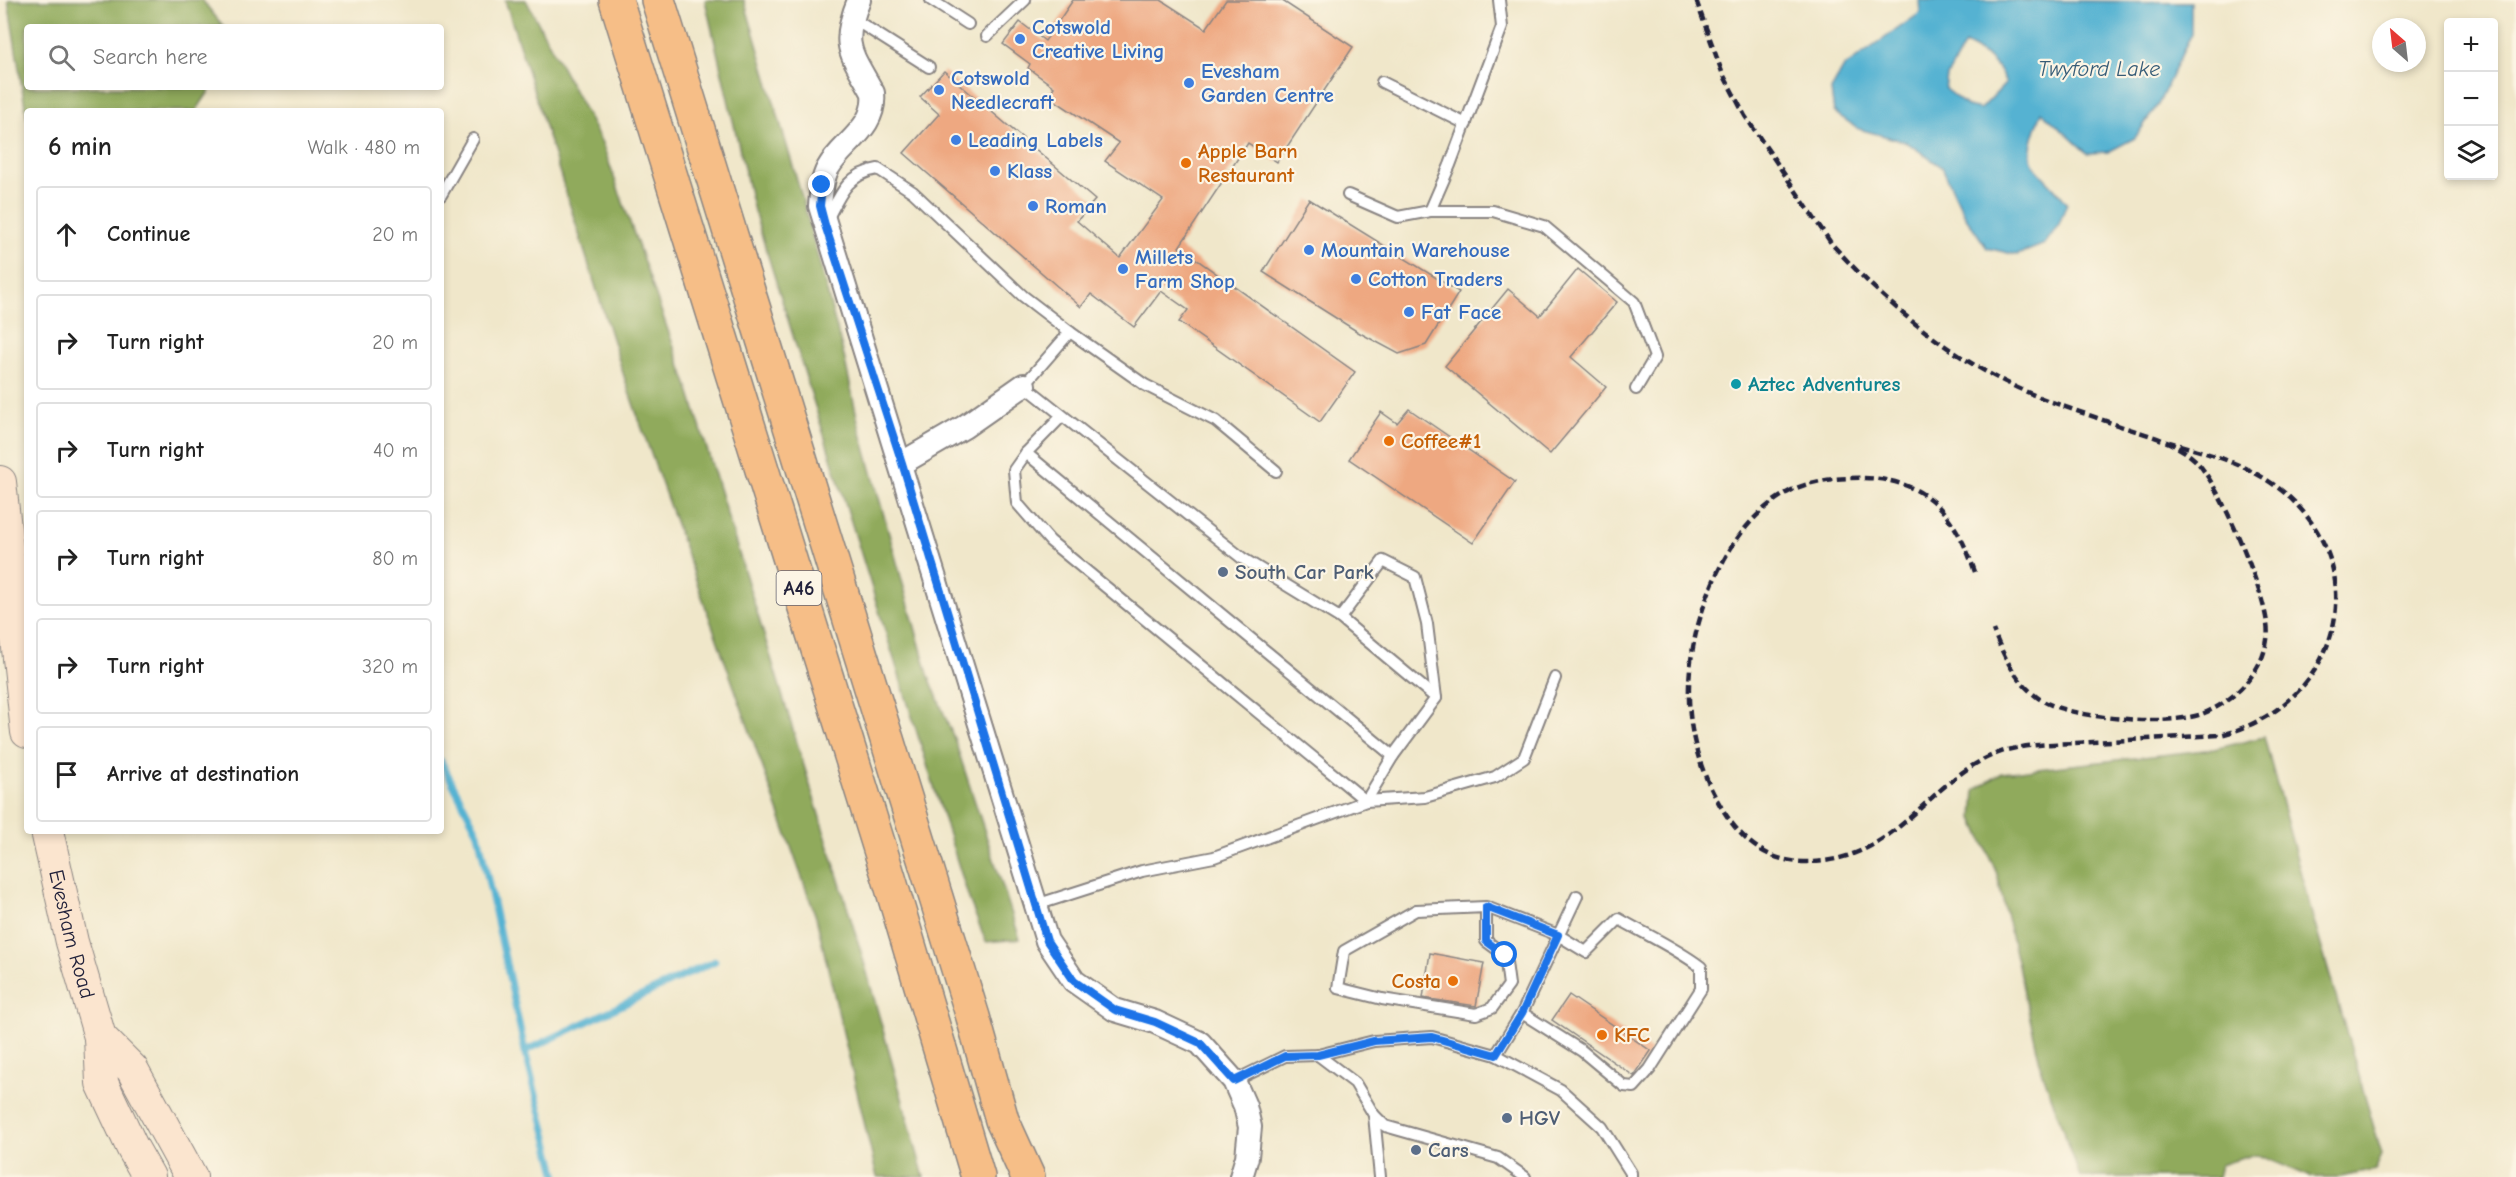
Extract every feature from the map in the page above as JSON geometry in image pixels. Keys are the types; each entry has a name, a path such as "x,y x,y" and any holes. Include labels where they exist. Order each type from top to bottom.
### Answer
{"highway":[{"name":"A46","path":"616,0 889,878 978,1177"},
{"name":"A46","path":"658,0 973,1017 1002,1120 1028,1177"}],"main road":[{"path":"0,482 21,637 24,684"},
{"name":"Evesham Road","path":"48,834 72,942 100,1037 102,1083 132,1148 149,1177"},
{"name":"Evesham Road","path":"100,1037 132,1069 191,1177"}],"street":[{"path":"855,9 848,45 873,93 874,102 860,131 828,167 822,185 820,206 902,463 1047,941 1074,981 1115,1010 1155,1022 1200,1043 1234,1081 1245,1106 1250,1126 1247,1157 1241,1177"},
{"path":"902,463 964,427 1024,385"}],"lane":[{"path":"931,0 968,24"},
{"path":"987,36 1025,0"},
{"path":"1430,211 1466,124 1502,27 1499,0"},
{"path":"855,9 929,67"},
{"path":"1382,82 1466,124"},
{"path":"444,190 473,139"},
{"path":"825,225 846,184 855,176 878,169 913,192 1023,296 1070,333 1145,385 1216,421 1276,471"},
{"path":"1348,195 1398,217 1430,211 1494,211 1544,226 1634,302 1655,357 1636,389"},
{"path":"1070,333 1024,385 1242,558 1340,618 1436,698"},
{"path":"1062,416 1026,453 1014,471 1017,503 1050,541 1366,801"},
{"path":"1026,453 1393,756"},
{"path":"1340,618 1383,561 1415,577 1427,624 1436,698 1393,756 1366,801"},
{"path":"1036,905 1142,871 1214,857 1366,801 1425,797 1495,777 1524,758 1556,678"},
{"path":"1496,1055 1522,1013 1577,896"},
{"path":"1486,907 1486,941 1505,955 1509,985 1492,1008 1476,1014 1382,999 1338,988 1344,951 1416,910 1486,907 1558,935 1586,952 1619,919 1667,947 1680,951 1701,967 1701,989 1650,1069 1634,1087 1624,1086 1582,1051 1522,1013"},
{"path":"1234,1081 1285,1056 1318,1055 1374,1041 1432,1037 1496,1055 1561,1090 1602,1127 1631,1173 1631,1177"},
{"path":"1318,1055 1355,1083 1374,1115 1385,1126 1498,1158 1525,1177"},
{"path":"1374,1115 1380,1177"}],"green space":[{"path":"8,0 202,0 222,24 24,24 24,90 210,90 198,108 25,108"},
{"path":"505,0 526,0 602,143 688,387 862,955 924,1177 877,1177 816,917 629,392"},
{"path":"705,0 744,0 802,197 844,356 859,426 928,674 955,741 1020,939 986,942 969,899 754,211"},
{"path":"2264,737 2309,904 2382,1155 2375,1170 2340,1177 2311,1177 2256,1154 2220,1165 2217,1177 2080,1177 2042,1071 1997,874 1973,818 1975,790 2002,773 2214,749"}],"water":[{"name":"Twyford Lake","path":"1919,0 2191,2 2191,34 2159,103 2135,138 2108,152 2087,153 2042,112 2031,145 2033,163 2067,203 2059,224 2045,244 2017,255 1987,248 1965,216 1942,167 1906,142 1859,129 1834,112 1831,90 1844,67 1920,13","holes":["1965,44 1994,63 2006,83 1981,109 1967,106 1945,89 1947,76"]}],"building":[{"path":"1073,0 1161,0 1206,29 1226,0 1281,0 1353,47 1277,162 1248,143 1179,247 1355,372 1320,422 1179,322 1188,310 1161,291 1134,327 1091,294 1081,307 904,153 939,114 920,97 944,71 1095,200 1077,221 1120,258 1163,200 1105,161 1119,143 1048,96 1054,87 1028,68 1030,64 1003,44 1020,22 1045,41"},
{"path":"1309,199 1459,292 1426,345 1399,354 1358,332 1263,272"},
{"path":"1578,269 1617,302 1571,357 1606,387 1550,454 1445,366 1508,289 1540,316"},
{"path":"1409,409 1515,482 1473,543 1349,459 1381,412 1397,423"},
{"name":"Costa","path":"1430,953 1484,963 1476,1006 1423,998"},
{"name":"KFC","path":"1569,995 1651,1051 1634,1076 1552,1020"}],"waterway":[{"path":"444,767 478,833 525,1051 557,1177"},
{"path":"525,1051 715,961"}],"railway":[{"path":"1696,0 1722,72 1745,116 1831,243 1901,312 1980,369 2039,397 2160,439 2194,459 2216,490 2239,537 2258,587 2268,633 2265,650 2252,676 2238,692 2221,705 2187,718 2145,720 2076,712 2043,701 2019,679 1993,630"},
{"path":"1975,572 1966,549 1945,513 1931,500 1896,482 1850,478 1815,482 1783,495 1751,521 1727,555 1708,593 1696,633 1689,678 1691,721 1701,764 1709,785 1727,817 1745,838 1766,853 1791,861 1805,862 1838,858 1866,848 1891,833 1956,777 1980,761 2007,750 2050,744 2220,735 2257,721 2288,700 2312,674 2328,643 2336,609 2334,574 2321,539 2298,506 2270,482 2221,458 2169,442"}],"place":[{"name":"Cotswold Creative Living","path":"1020,39"},
{"name":"Evesham Garden Centre","path":"1189,83"},
{"name":"Cotswold Needlecraft","path":"939,90"},
{"name":"Leading Labels","path":"956,140"},
{"name":"Apple Barn Restaurant","path":"1186,163"},
{"name":"Klass","path":"995,171"},
{"name":"Roman","path":"1033,206"},
{"name":"Mountain Warehouse","path":"1309,250"},
{"name":"Millets Farm Shop","path":"1123,269"},
{"name":"Cotton Traders","path":"1356,279"},
{"name":"Fat Face","path":"1409,312"},
{"name":"Aztec Adventures","path":"1736,384"},
{"name":"Coffee#1","path":"1389,441"},
{"name":"South Car Park","path":"1223,572"},
{"name":"Costa","path":"1453,981"},
{"name":"KFC","path":"1602,1035"},
{"name":"HGV","path":"1507,1118"},
{"name":"Cars","path":"1416,1150"}],"route":[{"path":"822,185 820,206 825,225 902,463 1047,941 1074,981 1115,1010 1155,1022 1200,1043 1234,1081 1285,1056 1318,1055 1374,1041 1432,1037 1496,1055 1522,1013 1558,935 1486,907 1486,941 1505,955"}]}
